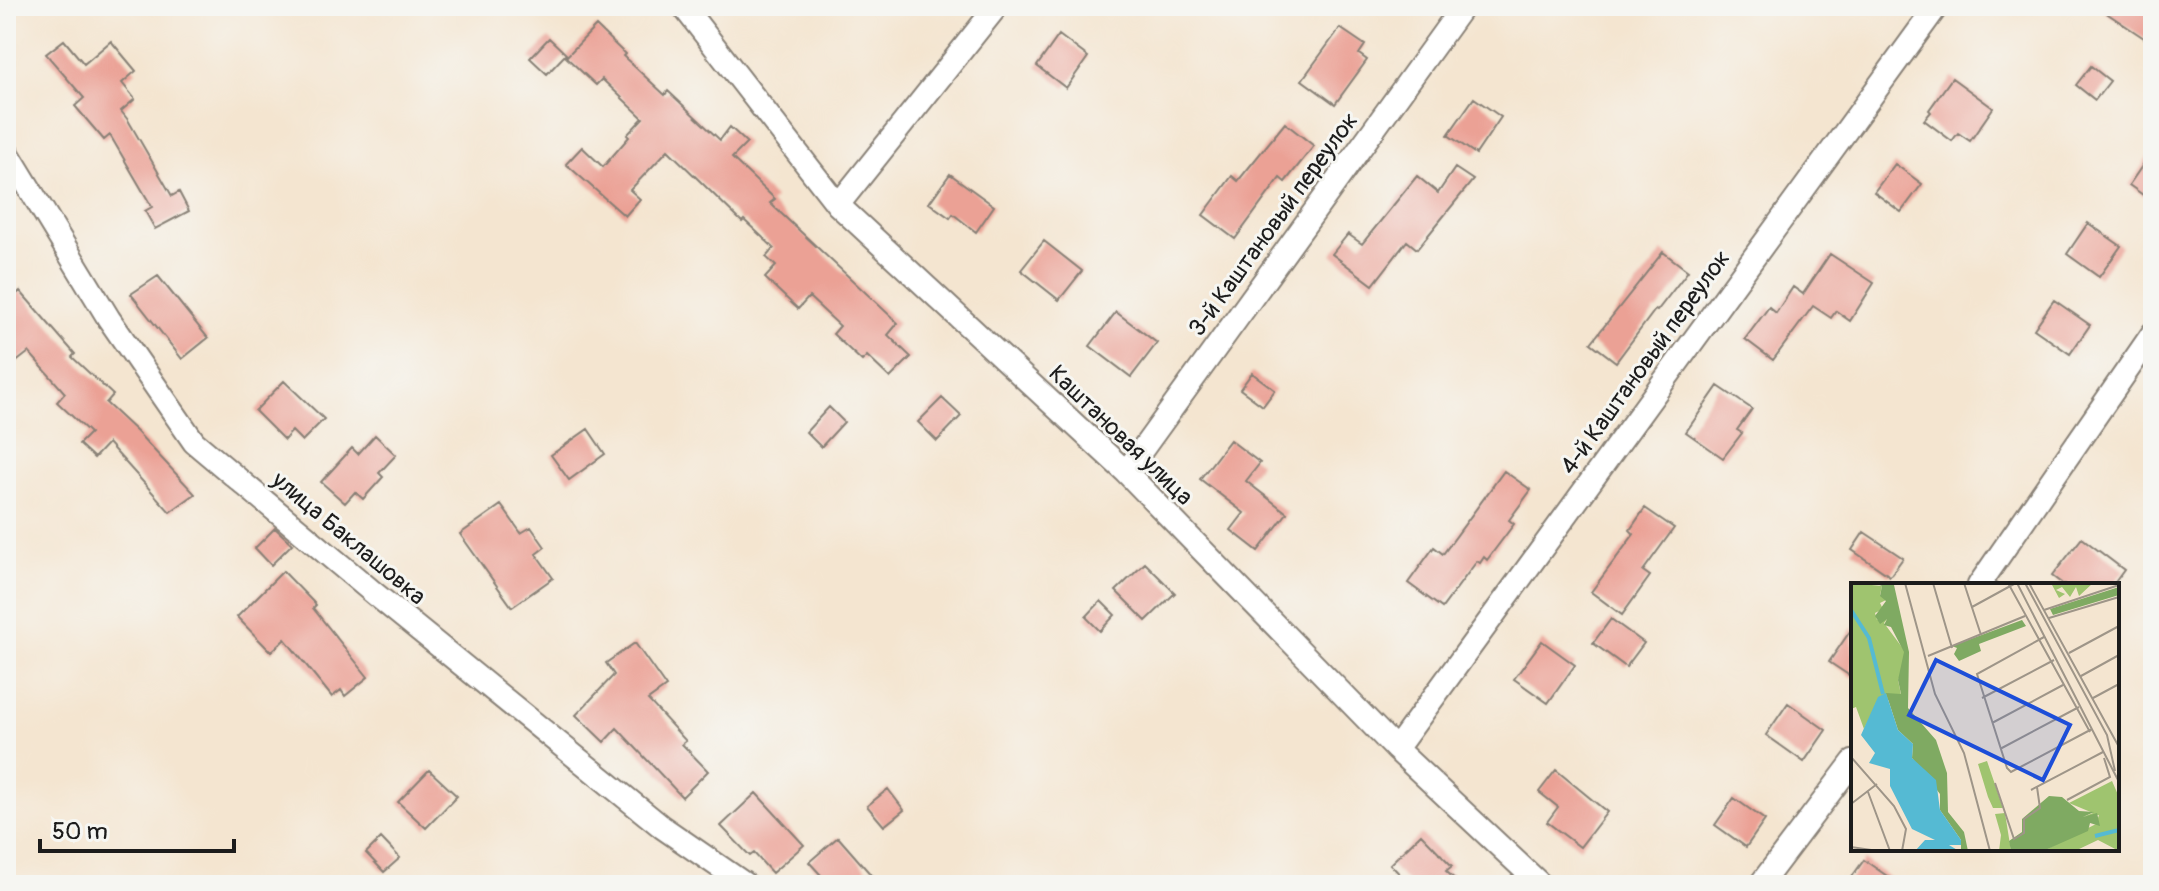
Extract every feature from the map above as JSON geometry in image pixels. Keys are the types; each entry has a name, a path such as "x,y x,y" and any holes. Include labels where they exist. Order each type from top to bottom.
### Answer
{"street":[{"name":"Каштановая улица","path":"683,6 838,205 1126,472 1396,749 1541,885"},
{"path":"838,205 997,6"},
{"name":"3-й Каштановый переулок","path":"1126,472 1463,6"},
{"name":"4-й Каштановый переулок","path":"1396,749 1937,6"},
{"name":"улица Баклашовка","path":"6,150 109,319 194,442 362,584 650,817 746,885"},
{"path":"1980,583 2153,333"},
{"path":"1760,885 1851,765"}],"building":[{"path":"2096,6 2153,6 2153,44"},
{"path":"596,26 665,95 668,91 720,140 730,127 747,143 732,158 775,199 770,203 898,323 888,335 911,357 890,378 867,356 862,361 833,334 840,326 809,297 798,309 765,278 776,266 766,257 774,248 744,220 742,222 668,150 630,190 640,199 625,216 566,164 582,147 603,167 643,118 602,79 596,85 566,57"},
{"path":"1340,28 1365,45 1359,54 1367,60 1335,104 1302,80"},
{"path":"1059,35 1088,57 1066,88 1037,66"},
{"path":"549,38 566,54 547,74 530,58"},
{"path":"64,40 84,64 111,41 136,71 122,83 135,99 121,111 172,196 179,192 189,211 155,229 145,211 152,207 110,135 104,140 75,106 84,98 46,54"},
{"path":"2091,66 2110,81 2095,100 2076,85"},
{"path":"1952,78 1993,108 1970,141 1958,133 1952,141 1924,120"},
{"path":"1474,98 1501,117 1476,154 1448,135"},
{"path":"1285,123 1314,146 1285,182 1280,178 1235,239 1203,215 1232,176 1238,181"},
{"path":"2153,150 2153,202 2129,185"},
{"path":"1895,164 1922,184 1901,212 1874,192"},
{"path":"1455,168 1473,180 1417,249 1407,241 1373,285 1332,254 1348,234 1362,244 1417,176 1438,193"},
{"path":"950,174 994,206 976,232 953,214 950,218 929,203"},
{"path":"2088,223 2121,246 2099,277 2067,254"},
{"path":"1044,241 1082,271 1059,300 1021,270"},
{"path":"1663,252 1688,271 1616,362 1591,343"},
{"path":"1830,254 1874,283 1850,321 1836,311 1831,318 1813,306 1773,360 1745,339 1769,307 1776,313 1793,287 1803,294"},
{"path":"158,276 208,338 182,359 131,294"},
{"path":"20,291 75,354 72,357 113,395 106,403 195,494 170,512 108,443 94,458 79,444 90,433 57,402 65,393 29,352 6,370 6,304"},
{"path":"2054,300 2090,325 2070,354 2034,329"},
{"path":"1116,312 1157,343 1131,377 1090,346"},
{"path":"1252,373 1275,390 1263,406 1240,389"},
{"path":"284,381 324,419 302,441 292,431 284,440 255,411"},
{"path":"1718,386 1752,409 1737,430 1742,433 1723,458 1686,432"},
{"path":"942,398 961,416 937,441 918,422"},
{"path":"829,407 844,422 821,447 806,432"},
{"path":"588,429 605,454 569,480 551,455"},
{"path":"375,435 396,455 379,473 383,477 363,499 355,492 345,503 321,482 352,448 358,454"},
{"path":"1230,440 1260,463 1246,481 1287,513 1258,551 1231,530 1244,513 1200,479"},
{"path":"1504,471 1531,490 1509,520 1514,524 1487,560 1484,557 1480,563 1477,561 1442,608 1408,583 1434,547 1443,554"},
{"path":"501,505 521,533 531,527 545,547 536,554 553,578 512,607 460,534"},
{"path":"1645,508 1674,528 1643,571 1650,576 1622,615 1591,592 1634,534 1630,530"},
{"path":"275,528 292,544 271,565 255,548"},
{"path":"1864,532 1903,558 1890,576 1852,550"},
{"path":"2082,538 2124,570 2114,583 2061,583 2052,576"},
{"path":"1145,563 1175,593 1146,621 1116,591"},
{"path":"283,571 316,605 313,608 368,677 345,696 341,690 332,697 285,639 271,652 237,617"},
{"path":"1101,601 1115,615 1100,631 1086,617"},
{"path":"1611,619 1644,643 1626,667 1593,643"},
{"path":"1851,630 1851,677 1829,662"},
{"path":"1542,641 1575,665 1548,703 1514,679"},
{"path":"635,643 666,687 648,700 686,741 682,744 708,771 682,797 617,728 604,742 576,715 614,675 606,663"},
{"path":"1788,703 1826,730 1804,762 1766,735"},
{"path":"429,770 457,796 426,828 398,802"},
{"path":"1556,770 1607,812 1580,847 1547,822 1558,807 1539,792"},
{"path":"888,789 904,810 884,826 867,806"},
{"path":"756,793 804,845 772,873 754,853 750,856 721,826"},
{"path":"1734,798 1765,820 1746,847 1715,825"},
{"path":"1421,834 1452,866 1446,871 1461,885 1410,885 1390,864"},
{"path":"838,837 880,885 830,885 809,862"},
{"path":"381,838 400,858 384,872 366,853"},
{"path":"1864,860 1900,885 1846,885"}]}
